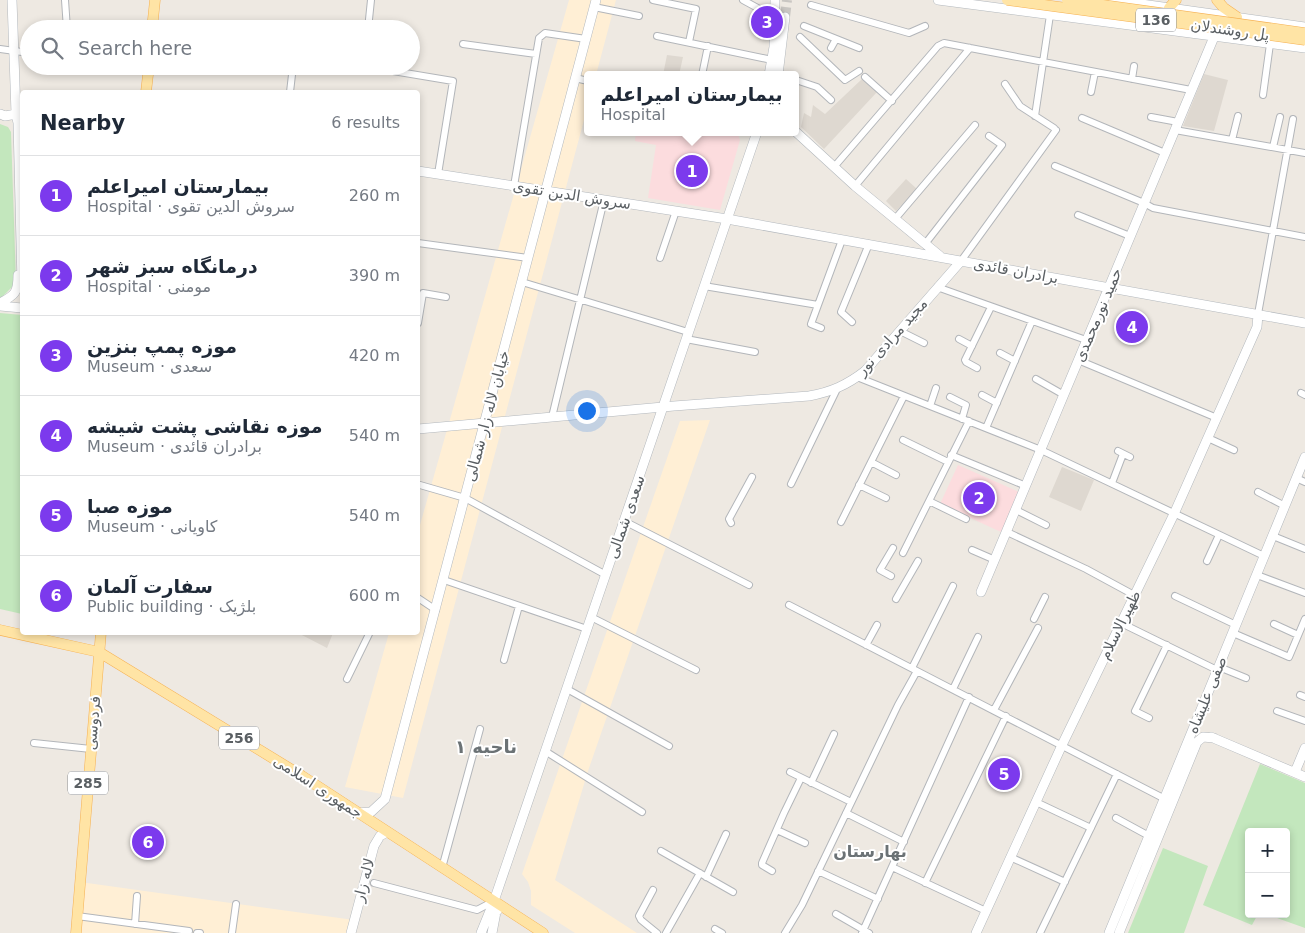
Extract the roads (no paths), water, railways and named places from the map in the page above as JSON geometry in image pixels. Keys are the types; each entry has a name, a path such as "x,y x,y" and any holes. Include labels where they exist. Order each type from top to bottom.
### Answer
{"main road":[{"path":"12,0 19,113 20,245"},
{"path":"153,20 155,0"},
{"path":"770,71 774,47 775,0"},
{"path":"938,0 1305,48"},
{"name":"پل روشندلان","path":"1007,0 1305,40"},
{"name":"پل روشندلان","path":"1067,0 1305,33"},
{"path":"1073,18 1083,10 1082,0"},
{"path":"1113,0 1172,4 1237,18 1305,27"},
{"path":"1218,0 1224,8 1237,18"},
{"name":"خیابان لاله زار شمالی","path":"357,812 371,812 385,799 595,4"},
{"path":"1172,4 1168,22 1175,32"},
{"path":"779,71 786,17"},
{"name":"حمید نورمحمدی","path":"981,592 1214,37"},
{"path":"146,90 148,75"},
{"path":"0,114 5,116 19,113"},
{"path":"799,135 855,186 942,258"},
{"name":"سعدی شمالی","path":"498,904 591,616 756,136"},
{"path":"18,162 20,193"},
{"name":"سروش الدین تقوی","path":"420,171 727,219"},
{"name":"برادران قائدی","path":"727,219 1305,323"},
{"name":"مجید مرادی نور","path":"420,429 809,396 837,389 857,377 872,364 961,261"},
{"path":"0,305 14,295 20,287"},
{"path":"0,305 20,308"},
{"name":"ظهیرالاسلام","path":"976,933 1062,745 1174,514 1257,327 1258,314"},
{"name":"صفی علیشاه","path":"1118,933 1218,668 1285,506 1301,480 1305,457"},
{"name":"جمهوری اسلامی","path":"0,630 20,634"},
{"name":"جمهوری اسلامی","path":"22,635 99,652 357,812 498,904 523,916 543,933"},
{"name":"فردوسی","path":"76,933 101,635"},
{"path":"1194,729 1305,777"},
{"name":"صفی علیشاه","path":"1109,933 1149,836 1169,801 1197,742 1203,737 1214,738"},
{"path":"1295,772 1305,748"},
{"name":"لاله زار","path":"351,933 374,846 380,836 387,832"},
{"path":"481,933 498,904"},
{"path":"492,933 498,904"}],"street":[{"path":"65,0 66,20"},
{"path":"369,20 371,0"},
{"path":"653,0 696,9 689,42"},
{"path":"743,0 774,17"},
{"path":"595,4 639,16"},
{"path":"811,5 909,33 925,26"},
{"path":"1035,116 1050,15"},
{"path":"804,26 859,48"},
{"path":"514,186 539,38 545,33 586,39"},
{"path":"657,36 772,60"},
{"path":"800,36 845,80 859,72"},
{"path":"831,48 836,39"},
{"path":"834,167 938,46 947,42 1044,63 1191,90"},
{"path":"463,44 536,54"},
{"path":"1263,95 1270,44"},
{"path":"703,71 708,46"},
{"path":"855,186 970,48"},
{"path":"0,49 20,52"},
{"path":"1132,79 1134,66"},
{"path":"1091,92 1095,72"},
{"path":"290,90 292,75"},
{"path":"417,75 453,81 438,174"},
{"path":"865,77 892,101"},
{"path":"575,78 584,80"},
{"path":"799,81 817,87 831,100"},
{"path":"961,261 1055,129 1017,103 1005,84"},
{"path":"1232,140 1238,116"},
{"path":"1151,117 1176,126 1232,140 1305,154"},
{"path":"1273,148 1280,117"},
{"path":"1082,118 1165,153"},
{"path":"1258,314 1293,119"},
{"path":"895,219 975,126"},
{"path":"925,244 1002,145 989,136"},
{"path":"1055,166 1153,208 1305,237"},
{"path":"552,417 604,200"},
{"path":"660,258 676,211"},
{"path":"1078,215 1130,236"},
{"path":"821,328 811,324 842,240"},
{"path":"420,243 528,258"},
{"path":"852,322 842,312 868,244"},
{"path":"522,282 687,336 755,352"},
{"path":"704,286 818,305"},
{"path":"937,287 1086,340"},
{"path":"420,311 423,293 446,297"},
{"path":"976,368 965,360 991,306"},
{"path":"986,428 1032,321"},
{"path":"900,331 924,343"},
{"path":"959,339 972,346"},
{"path":"1000,352 1015,361"},
{"path":"1078,360 1217,418"},
{"path":"857,377 1041,450 1264,556"},
{"path":"1036,379 1064,395"},
{"path":"930,406 936,388"},
{"path":"790,484 837,389"},
{"path":"841,522 904,396"},
{"path":"982,396 997,403"},
{"path":"903,553 952,456 965,420 966,405 950,397"},
{"path":"1208,438 1234,450"},
{"path":"903,440 948,462"},
{"path":"1112,483 1124,454"},
{"path":"952,456 1026,486"},
{"path":"871,462 896,475"},
{"path":"732,523 729,519 752,477"},
{"path":"420,485 465,498 606,575"},
{"path":"860,485 886,498"},
{"path":"1258,492 1285,506"},
{"path":"929,501 966,519"},
{"path":"1016,510 1046,525"},
{"path":"624,521 749,584"},
{"path":"1007,532 1086,569 1134,595"},
{"path":"1207,561 1218,535"},
{"path":"1273,536 1305,549"},
{"path":"891,576 880,570 892,548"},
{"path":"972,550 995,560"},
{"path":"896,599 918,561"},
{"path":"1256,575 1305,593"},
{"path":"444,580 587,629"},
{"path":"785,933 802,905 953,586"},
{"path":"1176,596 1289,657 1305,619"},
{"path":"1034,619 1045,597"},
{"path":"420,599 436,610"},
{"path":"789,605 1169,801"},
{"path":"504,660 519,606"},
{"path":"591,616 696,670"},
{"path":"1121,623 1218,668 1246,678"},
{"path":"1274,624 1298,635"},
{"path":"866,645 877,625"},
{"path":"994,710 1038,628"},
{"path":"347,679 369,635"},
{"path":"953,689 978,636"},
{"path":"1149,718 1135,711 1166,645"},
{"path":"567,689 669,746"},
{"path":"836,914 865,932 892,867 969,698"},
{"path":"1277,711 1305,721"},
{"path":"925,883 1006,716"},
{"path":"442,868 480,729"},
{"path":"811,783 834,734"},
{"path":"34,743 91,749"},
{"path":"546,751 642,812"},
{"path":"790,772 851,802"},
{"path":"1040,933 1117,774"},
{"path":"772,871 762,865 762,863 801,778"},
{"path":"1036,802 1091,828"},
{"path":"846,813 904,842"},
{"path":"1116,818 1149,836"},
{"path":"777,830 805,843"},
{"path":"666,933 703,875 726,834"},
{"path":"660,851 733,892"},
{"path":"1010,857 1064,882"},
{"path":"892,867 986,911"},
{"path":"818,871 878,899"},
{"path":"374,883 476,910 498,904"},
{"path":"653,890 639,916 641,920 657,933"},
{"path":"134,924 137,896"},
{"path":"232,933 236,904"},
{"path":"77,916 189,931"},
{"path":"715,929 722,933"}],"tunnel":[{"path":"785,17 787,0"}],"place":[{"name":"موزه پمپ بنزین","path":"767,22"},
{"name":"بیمارستان امیراعلم","path":"692,171"},
{"name":"موزه نقاشی پشت شیشه","path":"1132,327"},
{"name":"درمانگاه سبز شهر","path":"979,498"},
{"name":"موزه صبا","path":"1004,774"},
{"name":"سفارت آلمان","path":"148,842"}],"district":[{"name":"ناحیه ۱","path":"486,746"},
{"name":"بهارستان","path":"870,851"}]}
